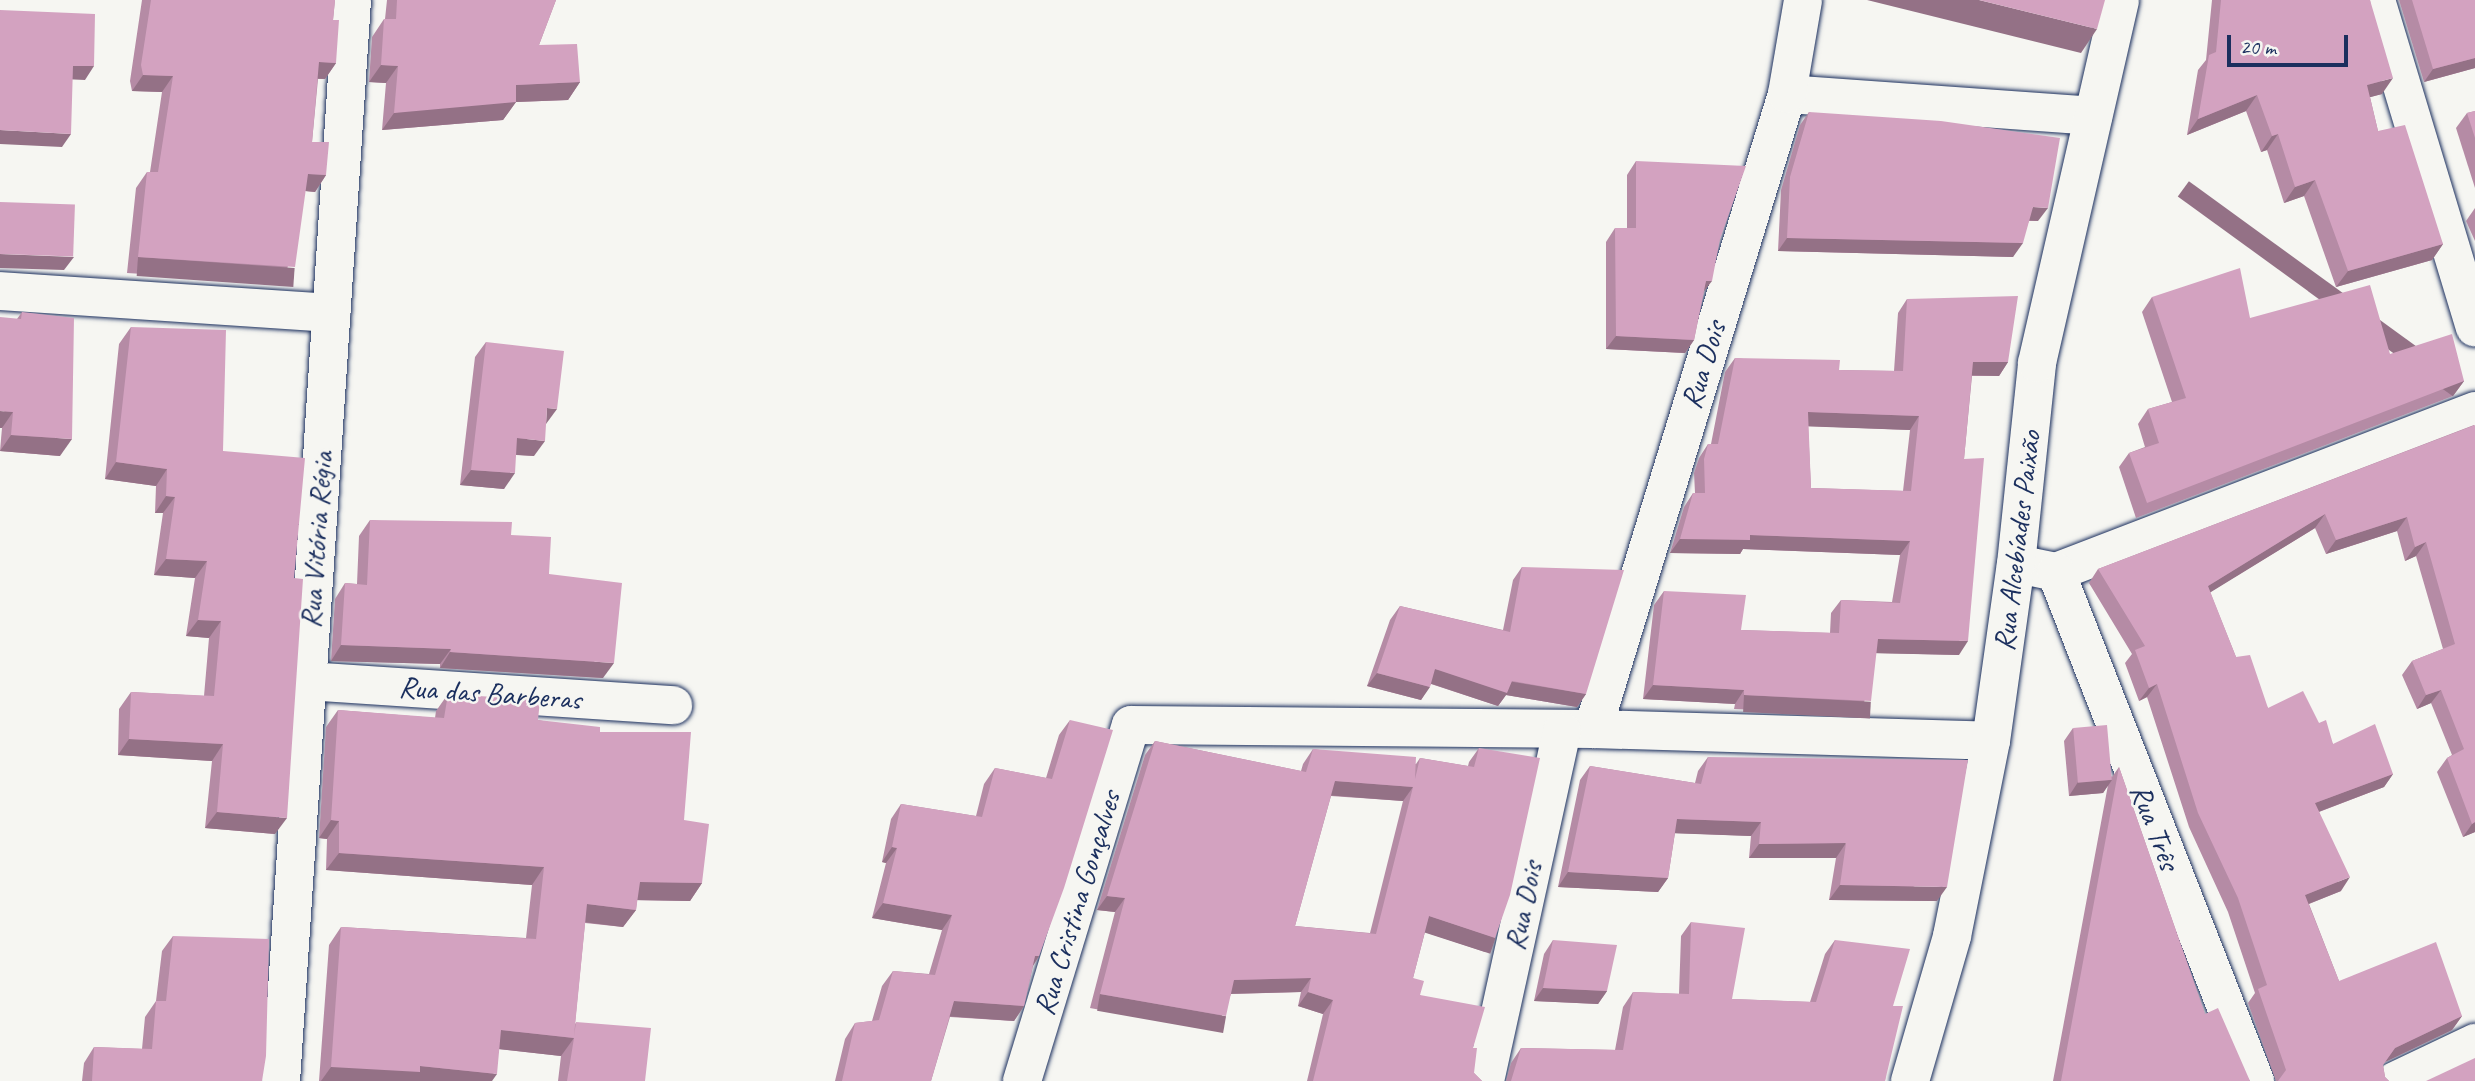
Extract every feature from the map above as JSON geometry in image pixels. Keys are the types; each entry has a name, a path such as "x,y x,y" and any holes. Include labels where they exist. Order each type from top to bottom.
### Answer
{"street":[{"name":"Rua Vitória Régia","path":"281,1081 352,0"},
{"name":"Rua Dois","path":"1485,1081 1577,730 1787,94 1803,0"},
{"name":"Rua Alcebíades Paixão","path":"1910,1081 1952,936 1991,741 2017,564 2036,363 2120,0"},
{"path":"2376,0 2475,327"},
{"path":"1787,94 2093,116"},
{"path":"0,291 331,313"},
{"path":"2017,564 2056,572 2475,411"},
{"name":"Rua Três","path":"2056,572 2255,1081"},
{"name":"Rua das Barberas","path":"307,681 673,705"},
{"name":"Rua Cristina Gonçalves","path":"1022,1081 1131,725 1577,730"},
{"path":"1577,730 1991,741"},
{"path":"2395,1081 2475,1043"}],"building":[{"path":"151,0 335,0 333,20 339,20 336,63 319,62 312,142 329,142 326,175 308,174 295,267 138,257 147,172 158,172 173,76 143,75 141,65"},
{"path":"397,0 556,0 539,45 577,44 580,82 516,85 516,102 394,113 398,66 381,65 384,19 396,19"},
{"path":"1979,0 2105,0 2097,29"},
{"path":"2221,0 2370,0 2393,78 2367,85 2378,131 2405,125 2443,244 2348,271 2315,180 2295,187 2278,134 2272,136 2257,95 2198,119 2209,55 2216,52"},
{"path":"2412,0 2475,0 2475,58 2433,69"},
{"path":"0,10 95,14 94,66 73,66 71,134 0,130"},
{"path":"2475,111 2475,138 2467,113"},
{"path":"1809,112 1941,121 2060,138 2048,208 2033,207 2023,243 1787,238 1790,177"},
{"path":"1636,161 1746,166 1720,239 1712,281 1706,281 1694,340 1616,336 1615,228 1636,228"},
{"path":"0,202 75,205 73,257 0,254"},
{"path":"2240,268 2250,318 2370,285 2390,354 2452,334 2464,381 2147,503 2129,453 2159,443 2148,409 2186,398 2152,297"},
{"path":"2018,296 2008,362 1973,362 1964,459 1984,458 1968,641 1878,639 1871,701 1744,695 1744,690 1653,685 1664,591 1746,595 1741,630 1839,633 1841,600 1900,603 1910,541 1750,535 1750,540 1680,539 1693,493 1705,493 1704,459 1708,444 1718,444 1735,358 1840,360 1839,370 1903,371 1907,299","holes":["1808,412 1919,416 1911,491 1811,488"]},
{"path":"22,312 74,318 72,439 11,435 13,412 0,411 0,317 21,319"},
{"path":"131,327 226,330 223,451 305,458 294,578 303,579 287,818 217,812 223,744 129,739 131,692 214,696 221,621 198,620 207,561 166,559 175,497 166,496 167,469 116,462"},
{"path":"486,342 564,351 557,409 547,408 545,441 517,438 515,473 471,470"},
{"path":"2475,425 2475,822 2472,824 2447,758 2464,749 2441,690 2426,695 2412,661 2455,644 2426,542 2415,547 2407,517 2336,540 2325,514 2208,586 2236,657 2250,655 2268,708 2303,691 2319,723 2326,720 2333,744 2375,724 2393,774 2315,803 2350,877 2305,895 2339,981 2436,942 2462,1016 2395,1048 2383,1065 2385,1077 2389,1081 2278,1081 2286,1070 2258,989 2267,985 2238,898 2198,813 2157,684 2149,688 2135,650 2145,646 2098,569"},
{"path":"370,520 512,522 511,535 551,537 549,574 622,583 614,663 450,652 451,649 341,645 345,583 367,585"},
{"path":"1522,567 1624,570 1586,694 1512,681 1507,693 1435,669 1430,687 1377,673 1400,606 1510,632"},
{"path":"448,694 540,700 538,720 600,727 600,732 691,732 684,820 709,824 702,883 640,882 636,910 587,904 574,1036 576,1022 651,1028 645,1081 567,1081 574,1038 501,1030 497,1074 420,1066 420,1072 331,1067 341,927 536,939 544,867 339,853 339,821 331,820 338,710 444,718"},
{"path":"1070,720 1113,730 1064,888 1039,956 1035,956 1024,1006 954,1001 931,1081 842,1081 855,1023 879,1020 893,971 935,975 952,915 883,903 897,848 892,847 901,804 982,817 995,768 1052,779"},
{"path":"2107,725 2112,780 2078,783 2073,728"},
{"path":"1155,741 1306,772 1313,749 1416,757 1415,779 1420,758 1474,767 1479,748 1540,758 1510,895 1495,938 1429,916 1413,978 1424,981 1420,995 1485,1007 1473,1048 1477,1048 1474,1073 1482,1081 1313,1081 1333,1000 1308,992 1311,978 1234,980 1226,1016 1100,994 1125,898 1107,896","holes":["1335,781 1413,787 1376,934 1295,926"]},
{"path":"1708,757 1968,760 1947,887 1840,885 1846,843 1759,844 1761,822 1677,819 1668,878 1568,872 1590,766 1701,784"},
{"path":"2119,767 2205,1014 2218,1008 2250,1081 2061,1081"},
{"path":"1691,922 1745,928 1732,999 1816,1002 1835,940 1910,949 1893,1006 1903,1006 1885,1081 1511,1081 1521,1048 1623,1050 1633,992 1689,994"},
{"path":"173,936 269,939 266,1056 262,1081 92,1081 94,1047 152,1049 156,1001 166,1001"},
{"path":"1553,940 1617,945 1607,991 1543,988"},
{"path":"2475,1058 2475,1081 2426,1081"}]}
